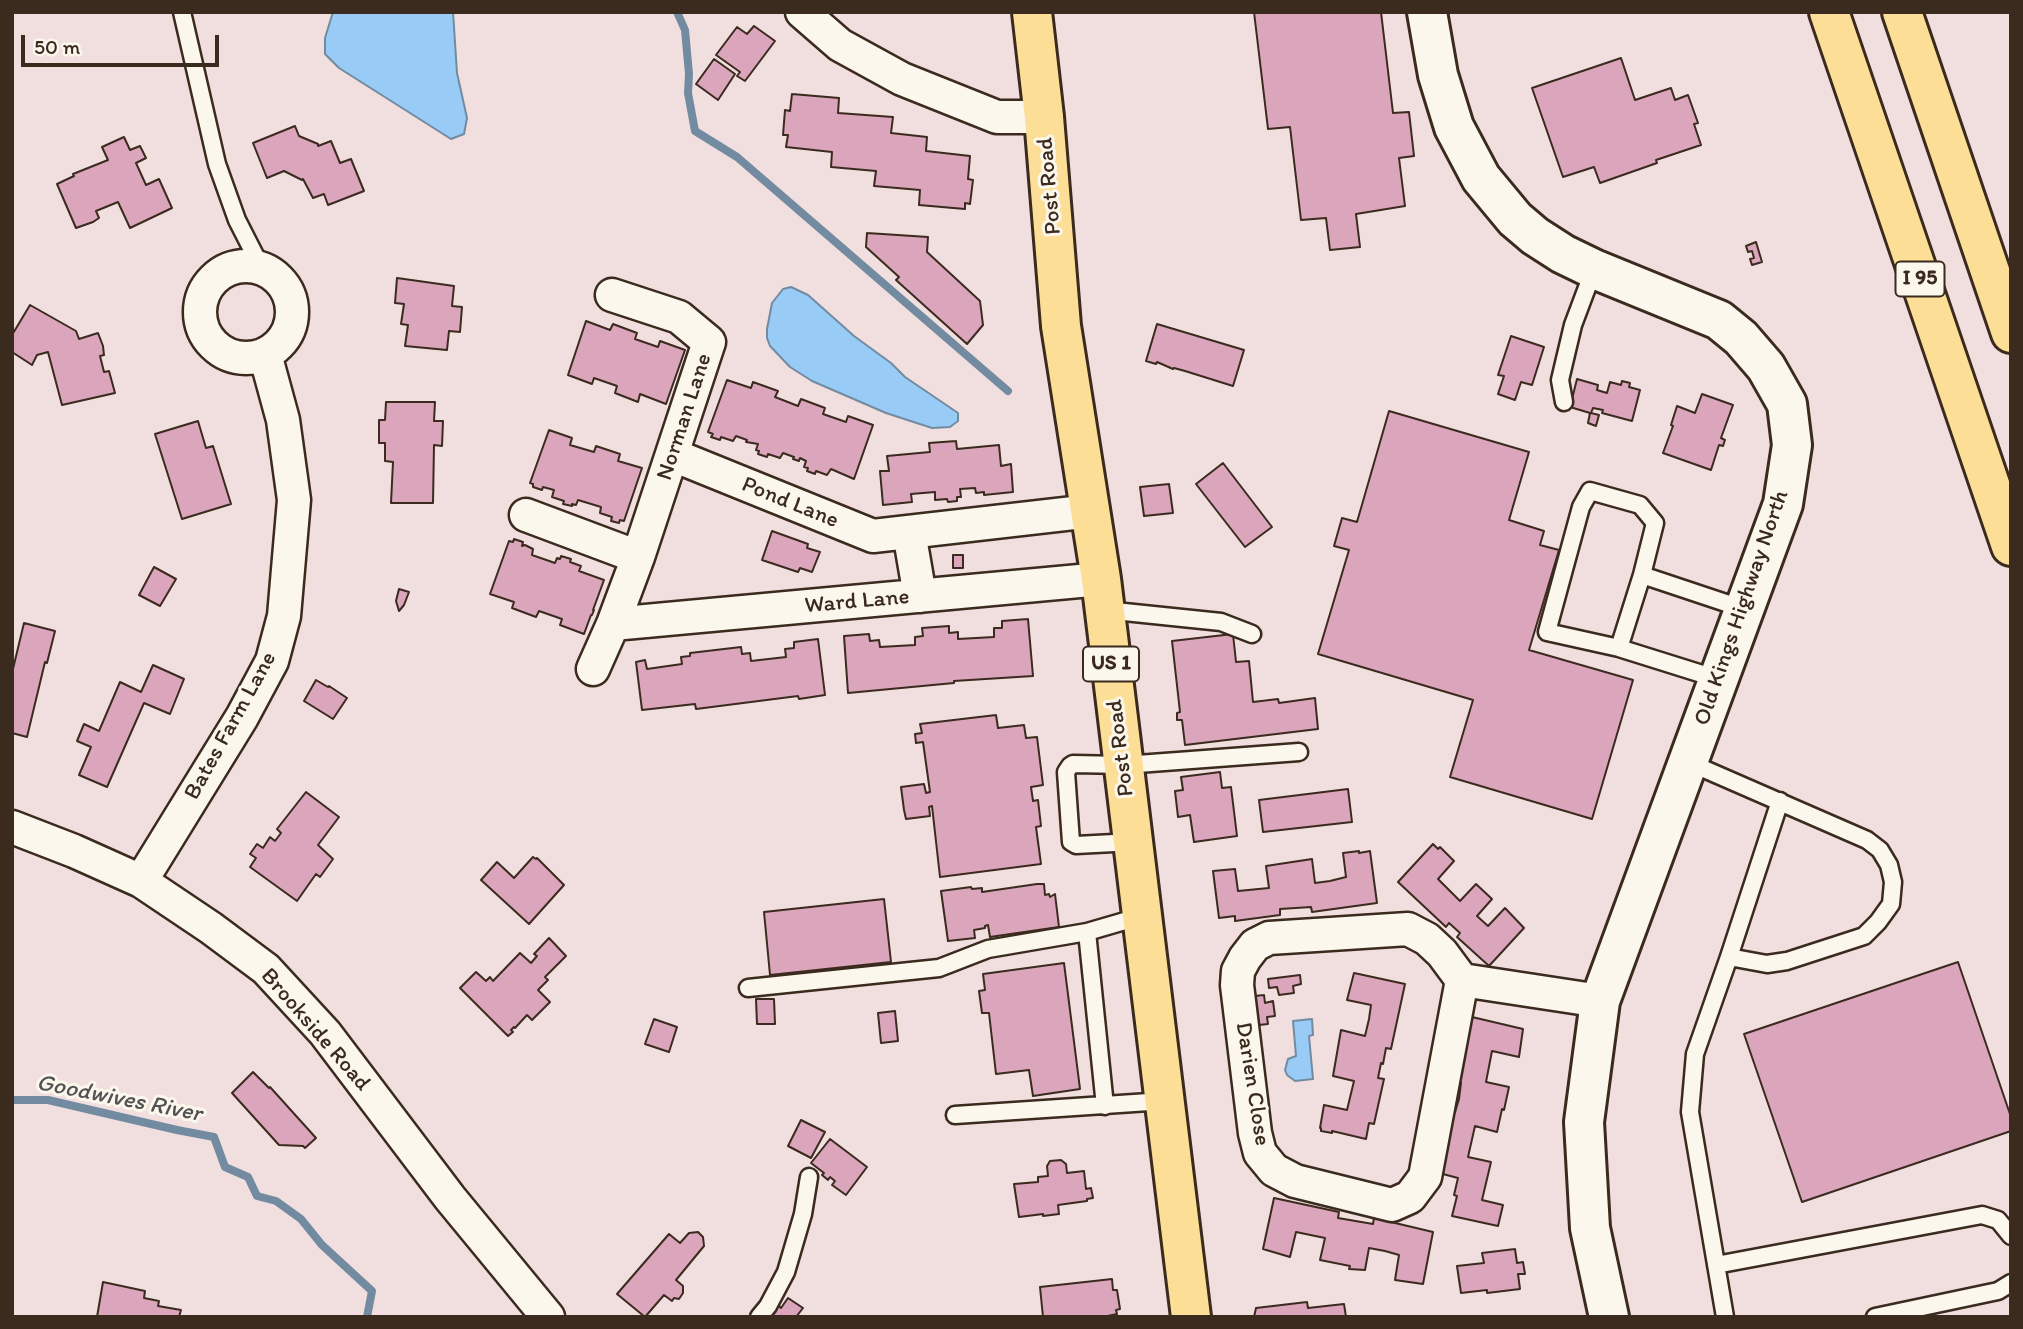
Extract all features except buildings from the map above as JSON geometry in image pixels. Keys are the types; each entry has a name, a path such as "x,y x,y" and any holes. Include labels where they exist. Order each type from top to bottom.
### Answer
{"main road":[{"name":"Post Road","path":"1032,12 1044,117 1061,326 1103,595 1191,1317"},
{"name":"I 95","path":"1829,12 2011,546"},
{"path":"1902,12 2011,333"},
{"path":"1911,12 2011,257"}],"street":[{"path":"802,12 840,45 902,79 997,117 1044,117"},
{"name":"Old Kings Highway North","path":"1427,12 1437,75 1454,127 1481,178 1515,219 1563,254 1588,286 1719,320 1741,338 1766,367 1787,404 1792,445 1783,504 1600,1001 1584,1122 1590,1227 1609,1317"},
{"path":"244,266 262,269 277,278 288,292 292,310 290,328 280,343 265,354 248,358 230,355 215,346 204,331 200,314 203,296 212,281 227,270 244,266"},
{"name":"Norman Lane","path":"593,669 638,556 709,342 679,317 611,295"},
{"name":"Bates Farm Lane","path":"141,881 242,717 272,661 284,616 294,500 283,420 265,354"},
{"name":"Pond Lane","path":"673,455 873,537 1091,511"},
{"path":"526,515 638,556"},
{"path":"909,532 920,596"},
{"name":"Ward Lane","path":"613,624 920,596 1103,595"},
{"name":"Brookside Road","path":"12,827 141,881 266,969 325,1033 450,1198 548,1317"},
{"name":"Darien Close","path":"1408,929 1427,939 1442,953 1462,980 1425,1177 1410,1197 1392,1205 1295,1181 1274,1170 1260,1153 1255,1133 1237,985 1238,971 1255,945 1269,938 1408,929"},
{"path":"1462,980 1600,1001"}],"lane":[{"path":"182,12 217,164 237,220 262,269"},
{"path":"1564,402 1560,380 1573,325 1588,286"},
{"path":"1619,648 1655,523 1640,505 1590,491 1581,507 1547,632 1619,648 1719,679"},
{"path":"1642,575 1744,609"},
{"path":"1103,595 1221,622 1252,634"},
{"path":"1133,842 1073,845 1070,838 1066,772 1068,768 1073,764 1124,765 1299,752"},
{"path":"1688,762 1867,840 1880,850 1889,865 1893,882 1891,904 1864,936 1787,961 1767,964 1729,957"},
{"path":"1725,1317 1690,1112 1695,1054 1780,801"},
{"path":"748,988 939,968 988,949 1087,932 1142,916"},
{"path":"1087,932 1105,1106"},
{"path":"955,1115 1164,1101"},
{"path":"759,1317 786,1272 803,1214 809,1177"},
{"path":"1716,1265 1982,1214 1997,1220 2011,1236"},
{"path":"1875,1317 1998,1290 2011,1283"}],"water":[{"path":"333,12 453,12 457,73 467,118 464,134 451,139 339,68 325,54 325,38"},
{"path":"791,287 808,295 905,377 958,413 958,421 950,427 932,428 886,413 812,381 790,367 770,346 767,329 772,303 783,289"},
{"path":"1312,1019 1313,1035 1309,1036 1313,1079 1295,1081 1285,1070 1288,1059 1296,1056 1293,1021"}],"waterway":[{"path":"677,12 685,30 688,93 695,131 737,157 1008,391"},
{"name":"Goodwives River","path":"12,1100 48,1100 214,1137 225,1167 248,1177 257,1196 276,1201 301,1219 322,1245 372,1291 367,1317"}]}
